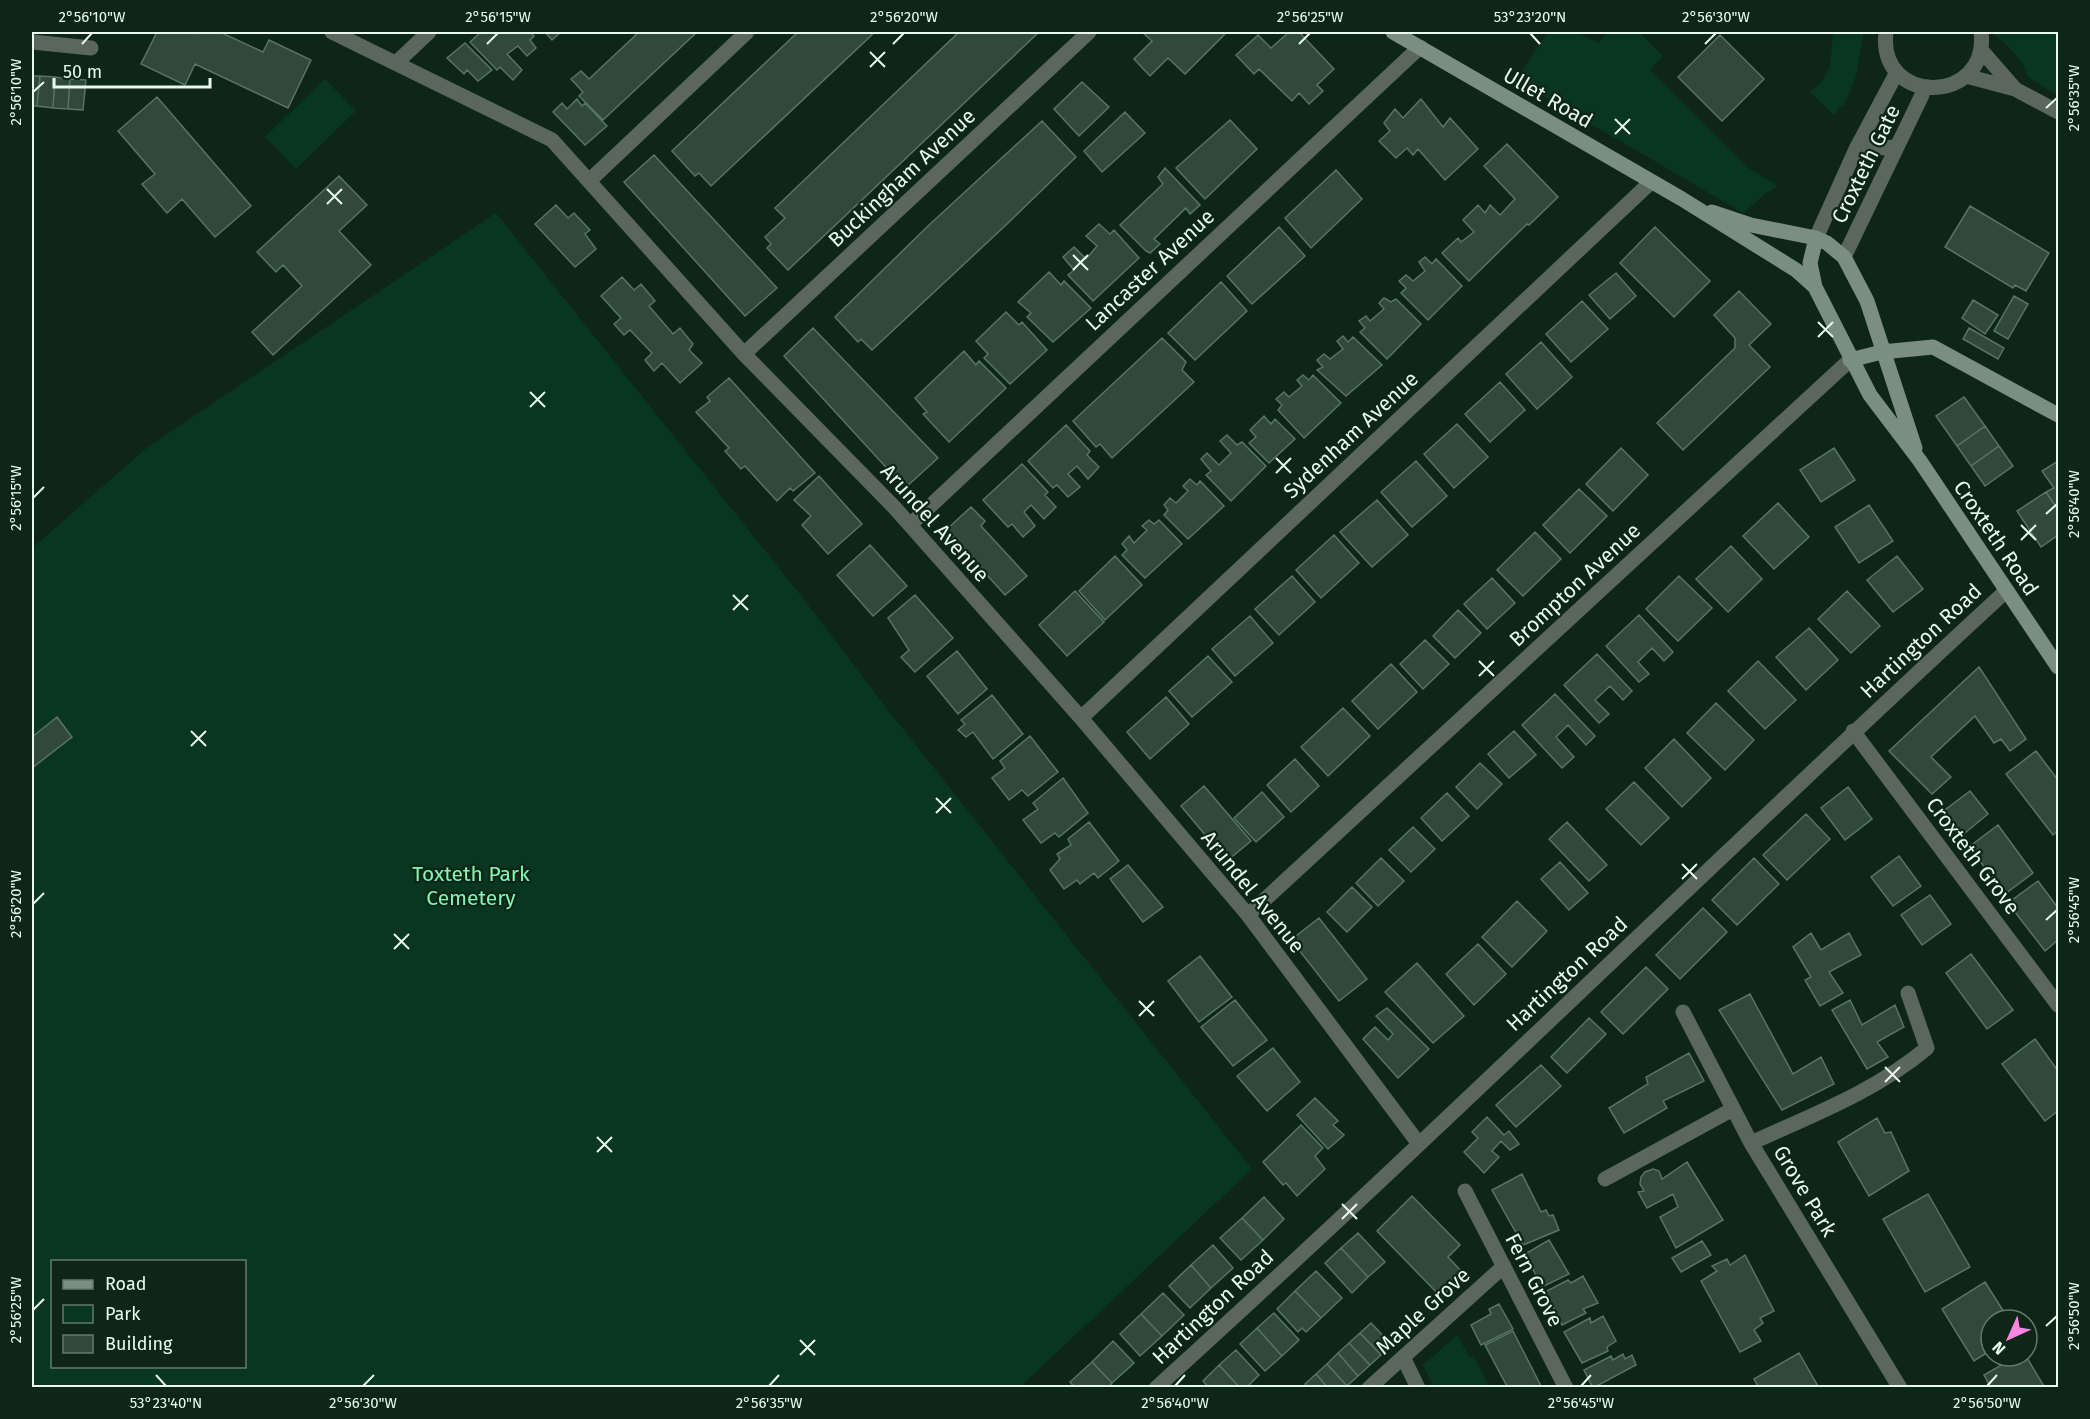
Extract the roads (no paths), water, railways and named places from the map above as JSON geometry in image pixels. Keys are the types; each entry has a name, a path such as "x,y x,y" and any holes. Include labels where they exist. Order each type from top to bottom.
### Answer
{"main road":[{"name":"Ullet Road","path":"1393,32 1682,199 1796,270"},
{"name":"Ullet Road","path":"1682,199 1721,216 1751,225 1816,238 1827,243 1844,257"},
{"name":"Croxteth Road","path":"1816,238 1810,263 1815,287 1850,360 1870,395 1920,461 2058,666"},
{"name":"Croxteth Road","path":"1844,257 1867,301 1920,461"},
{"name":"Croxteth Road","path":"1796,270 1815,287"},
{"path":"1850,360 1882,352 1933,347 2058,415"}],"street":[{"name":"Arundel Avenue","path":"332,32 552,140 744,354 910,525 1081,718 1248,915 1419,1144"},
{"path":"396,63 429,32"},
{"path":"589,181 747,32"},
{"name":"Buckingham Avenue","path":"744,354 1089,32"},
{"path":"1886,32 1888,58 1897,72 1923,87 1938,88 1953,84 1966,76 1981,50 1981,32"},
{"path":"32,42 91,48"},
{"name":"Lancaster Avenue","path":"910,525 1420,47"},
{"path":"1981,50 2015,89"},
{"name":"Croxteth Gate","path":"1816,238 1856,149 1897,72"},
{"path":"1966,76 2015,89 2058,112"},
{"name":"Croxteth Gate","path":"1844,257 1922,94 1923,87"},
{"path":"1856,149 1897,147"},
{"name":"Sydenham Avenue","path":"1081,718 1651,182"},
{"name":"Brompton Avenue","path":"1248,915 1850,360"},
{"name":"Hartington Road","path":"1155,1388 1419,1144 1854,731 2006,591"},
{"name":"Croxteth Grove","path":"1854,731 2058,1005"},
{"path":"1751,1143 1875,1085 1908,1064 1927,1048 1908,993"},
{"name":"Grove Park","path":"1683,1012 1751,1143 1900,1388"},
{"path":"1605,1179 1733,1108"},
{"name":"Fern Grove","path":"1465,1191 1566,1388"},
{"name":"Maple Grove","path":"1370,1388 1504,1266"},
{"path":"1403,1357 1418,1388"}],"park label":[{"name":"Toxteth Park Cemetery","path":"471,886"}]}
